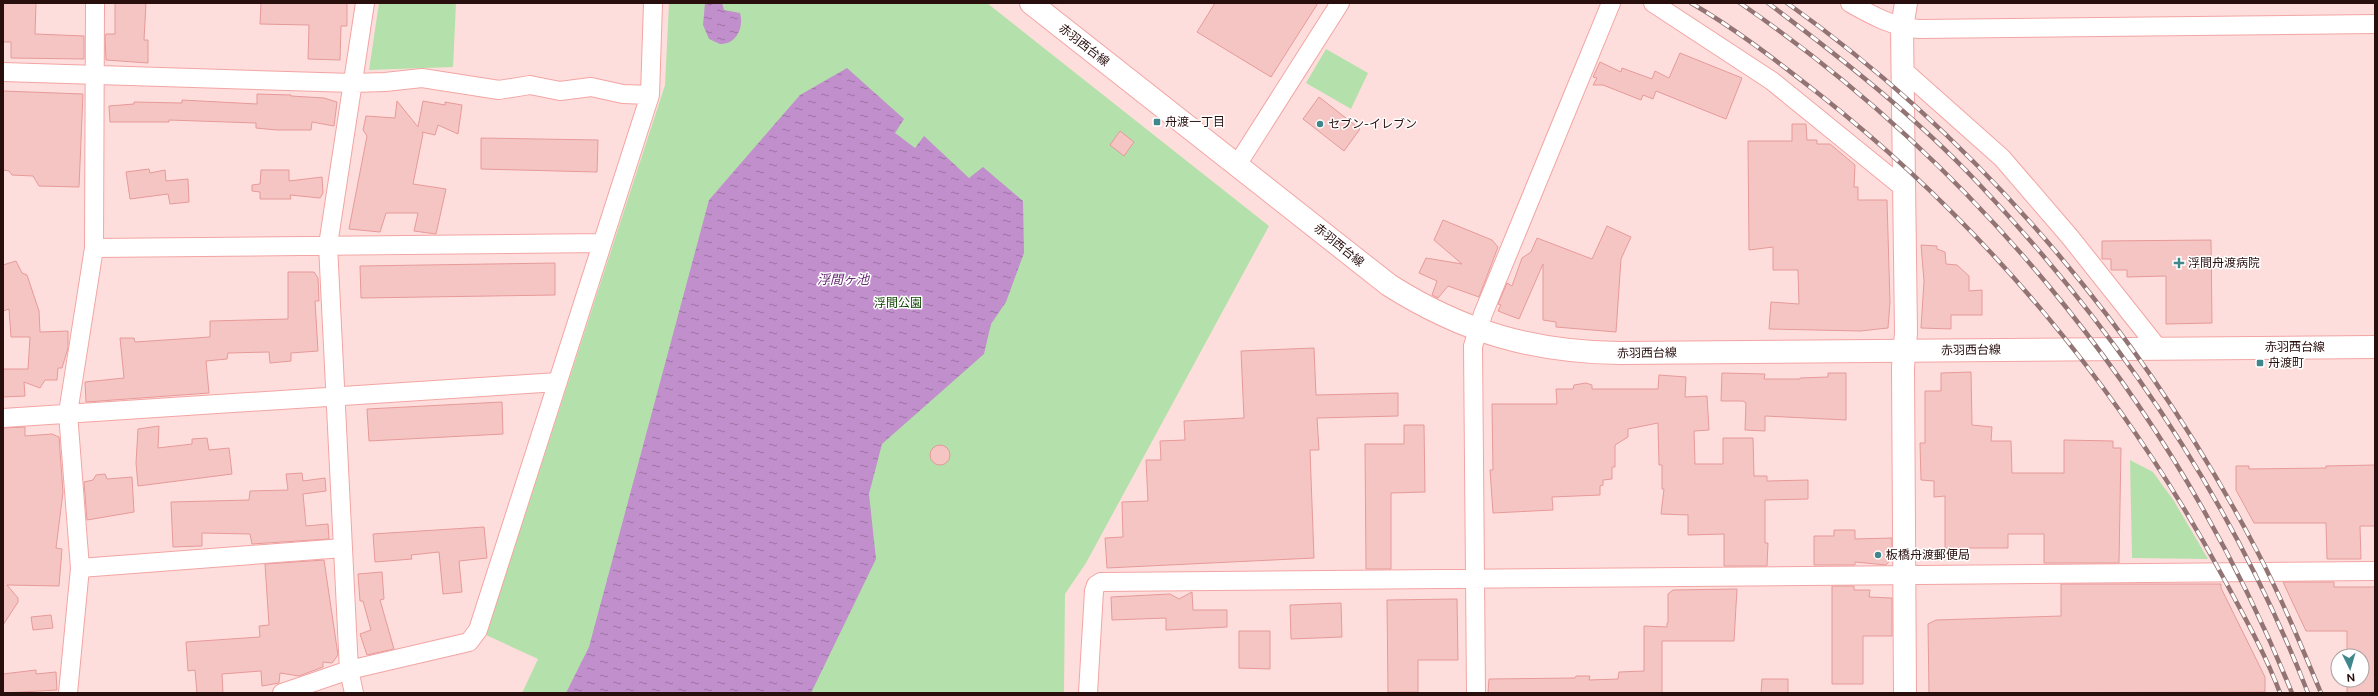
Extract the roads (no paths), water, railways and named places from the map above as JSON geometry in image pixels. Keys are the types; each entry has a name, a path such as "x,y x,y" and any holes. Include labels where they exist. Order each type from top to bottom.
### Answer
{"main road":[{"name":"赤羽西台線","path":"1031,3 1389,285 1431,310 1477,329 1529,345 1590,353 1904,352 2375,346"},
{"path":"1906,3 1902,28 1906,333 1904,352 1906,693"}],"street":[{"path":"68,693 80,568 68,413 94,248 94,3"},
{"path":"354,693 348,670 328,245 365,3"},
{"path":"282,693 348,670 469,642 478,630 650,95 653,3"},
{"path":"1237,164 1340,3"},
{"path":"1476,693 1473,346 1477,329 1611,3"},
{"path":"1653,3 1772,82 1905,189"},
{"path":"1850,3 1887,23 1902,28 1919,29 2375,24"},
{"path":"1903,70 2002,158 2070,237 2158,348"},
{"path":"3,72 353,83 385,82 422,78 499,90 530,85 560,91 591,88 623,94 650,95"},
{"path":"94,248 602,243"},
{"path":"3,418 558,382"},
{"path":"80,568 342,548"},
{"path":"1088,693 1094,590 1096,585 1101,582 2375,571"}],"water":[{"path":"705,3 722,3 724,10 740,13 740,29 735,38 726,43 720,44 709,39 703,25"},
{"name":"浮間ヶ池","path":"847,68 904,119 895,133 915,148 924,136 969,178 983,167 1023,201 1024,253 1006,302 991,324 984,354 882,444 869,494 876,559 811,693 566,693 589,647 709,200 800,95"}],"railway":[{"path":"1691,3 1708,13 1772,58 1819,94 1880,145 1938,199 1993,255 2046,315 2095,377 2141,441 2184,508 2246,619 2268,663 2280,693"},
{"path":"1740,3 1830,70 1914,143 1993,223 2066,308 2133,398 2193,492 2246,591 2292,693"},
{"path":"1768,3 1877,88 1954,158 2030,240 2125,359 2168,422 2208,487 2245,554 2278,622 2308,693"},
{"path":"1787,3 1859,58 1928,118 1993,181 2054,249 2111,320 2164,395 2213,472 2266,568 2321,693"}],"place":[{"name":"舟渡一丁目","path":"1157,122"},
{"name":"セブン-イレブン","path":"1320,124"},
{"name":"浮間舟渡病院","path":"2179,263"},
{"name":"舟渡町","path":"2260,363"},
{"name":"板橋舟渡郵便局","path":"1878,555"}],"park label":[{"name":"浮間公園","path":"898,303"}]}
